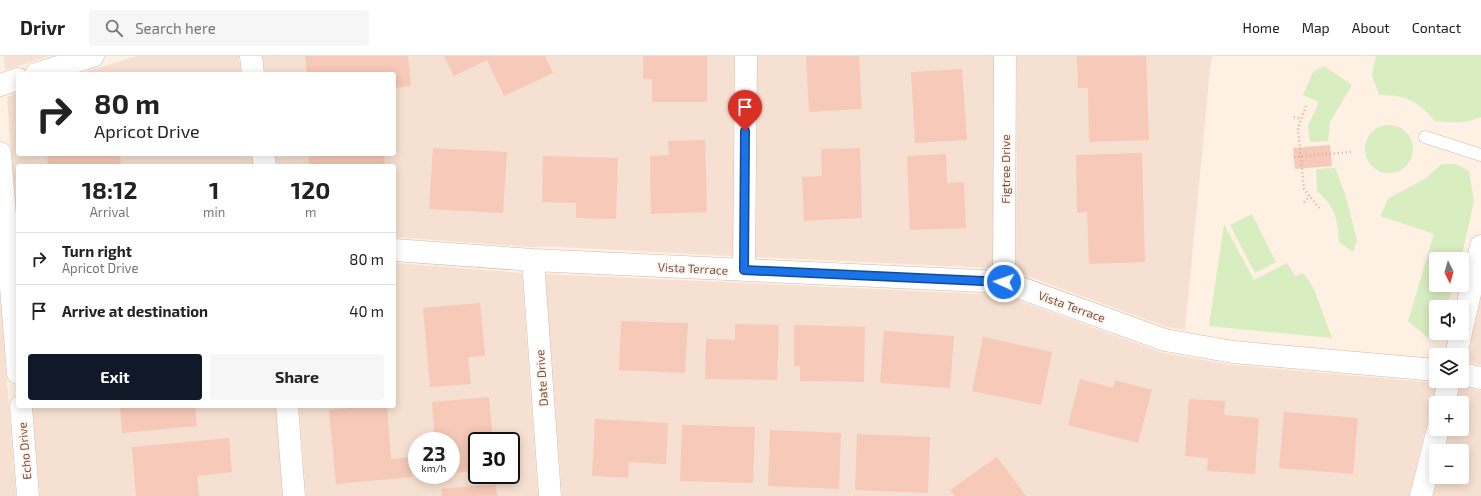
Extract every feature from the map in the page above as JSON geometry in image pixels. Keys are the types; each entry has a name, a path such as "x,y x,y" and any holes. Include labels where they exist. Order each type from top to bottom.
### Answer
{"street":[{"path":"42,72 93,56"},
{"path":"251,56 253,72"},
{"path":"744,270 746,56"},
{"name":"Figtree Drive","path":"1004,282 1005,56"},
{"path":"0,85 16,81"},
{"path":"0,153 16,349"},
{"path":"1468,300 1481,246"},
{"name":"Vista Terrace","path":"396,250 532,260 1004,282 1164,340 1232,352 1429,369"},
{"name":"Date Drive","path":"532,260 550,496"},
{"path":"1469,375 1481,378"},
{"name":"Echo Drive","path":"21,408 28,496"},
{"path":"287,408 294,496"},
{"path":"1421,496 1436,436"}],"lane":[{"path":"1425,136 1481,155"}],"path":[{"path":"1306,106 1298,128 1304,189 1320,209"},
{"path":"1294,117 1301,119"},
{"path":"1294,157 1351,152"},
{"path":"1304,202 1310,196"}],"shaded area":[{"path":"4,56 49,56 5,70"},
{"path":"137,56 239,56 241,72 85,72"},
{"path":"262,56 734,56 733,256 543,246 532,247 396,237 396,164 277,164 275,156 396,156 396,72 265,72"},
{"path":"757,56 994,56 993,268 756,257"},
{"path":"1017,56 1213,56 1211,60 1185,330 1167,327 1016,272"},
{"path":"16,94 16,156 252,156 253,164 16,164 16,207 7,97"},
{"path":"396,263 522,273 538,496 306,496 299,408 396,408"},
{"path":"545,274 1003,295 1163,353 1232,365 1429,382 1429,388 1436,388 1434,396 1429,396 1429,415 1409,496 562,496"},
{"path":"0,295 16,496 0,496"},
{"path":"1481,298 1481,365 1469,362 1469,348"},
{"path":"1460,388 1468,388 1481,391 1481,496 1433,496 1436,484 1469,484 1469,444 1446,444 1448,436 1469,436 1469,396 1458,396"},
{"path":"32,408 276,408 283,496 40,496"}],"green space":[{"path":"1376,56 1481,56 1481,117 1470,121 1435,121 1422,108 1410,100 1396,96 1379,95 1372,75"},
{"path":"1324,66 1352,85 1330,122 1328,141 1310,142 1308,126 1319,102 1303,95 1313,72"},
{"path":"1389,125 1398,127 1406,132 1411,140 1413,149 1411,158 1406,166 1398,171 1389,173 1380,171 1372,166 1367,158 1365,149 1367,140 1372,132 1380,127"},
{"path":"1442,164 1456,164 1469,171 1474,201 1463,252 1429,252 1429,292 1451,292 1449,300 1429,300 1429,339 1408,321 1434,234 1380,216 1389,198 1425,179"},
{"path":"1335,168 1345,194 1357,240 1353,252 1339,242 1338,226 1332,208 1317,191 1316,169"},
{"path":"1252,214 1276,262 1255,273 1230,225"},
{"path":"1224,224 1254,280 1287,263 1295,276 1303,273 1313,287 1332,338 1209,326"}],"building":[{"path":"305,56 408,56 411,86 396,88 396,72 307,72"},
{"path":"444,56 545,56 553,73 504,96 487,60 454,76"},
{"path":"643,56 707,56 707,102 652,102 652,79 643,79"},
{"path":"806,56 859,56 862,109 809,112"},
{"path":"1077,56 1146,56 1149,140 1089,142 1088,88 1078,88"},
{"path":"962,69 967,140 915,143 911,72"},
{"path":"705,140 707,212 651,214 650,156 669,155 668,141"},
{"path":"1330,145 1332,166 1295,169 1293,148"},
{"path":"433,148 507,152 503,213 429,209"},
{"path":"860,148 862,218 804,221 802,177 822,176 821,149"},
{"path":"1142,153 1145,262 1089,264 1087,212 1077,213 1076,155"},
{"path":"946,154 947,183 964,182 966,228 910,230 907,156"},
{"path":"47,156 120,156 121,164 48,164"},
{"path":"308,156 384,156 385,164 309,164"},
{"path":"543,156 618,158 616,219 576,218 576,203 542,202"},
{"path":"480,303 485,356 468,357 471,384 430,387 423,308"},
{"path":"621,321 688,323 685,373 619,370"},
{"path":"735,324 779,325 777,380 705,379 706,339 735,340"},
{"path":"794,325 865,327 864,382 800,381 800,366 794,366"},
{"path":"884,331 954,336 950,388 880,383"},
{"path":"983,337 1052,352 1041,405 972,391"},
{"path":"1080,379 1113,388 1115,380 1152,390 1138,443 1068,425"},
{"path":"489,397 492,432 468,432 468,472 460,472 460,432 434,432 432,402"},
{"path":"1189,399 1225,401 1224,415 1259,418 1255,474 1207,471 1208,458 1185,456"},
{"path":"120,408 195,408 197,426 122,433"},
{"path":"352,408 387,408 391,459 408,457 408,477 336,484 329,410"},
{"path":"1284,412 1358,418 1353,474 1279,468"},
{"path":"595,419 668,423 666,464 629,462 628,478 592,476"},
{"path":"682,425 755,427 753,483 680,481"},
{"path":"770,430 841,433 839,489 768,486"},
{"path":"857,434 930,437 928,493 855,490"},
{"path":"229,438 232,472 197,476 199,496 136,496 132,447"},
{"path":"997,457 1026,496 955,496 950,490"},
{"path":"496,484 497,496 442,496 441,489"}],"route":[{"path":"745,131 744,270 1004,282"}]}
